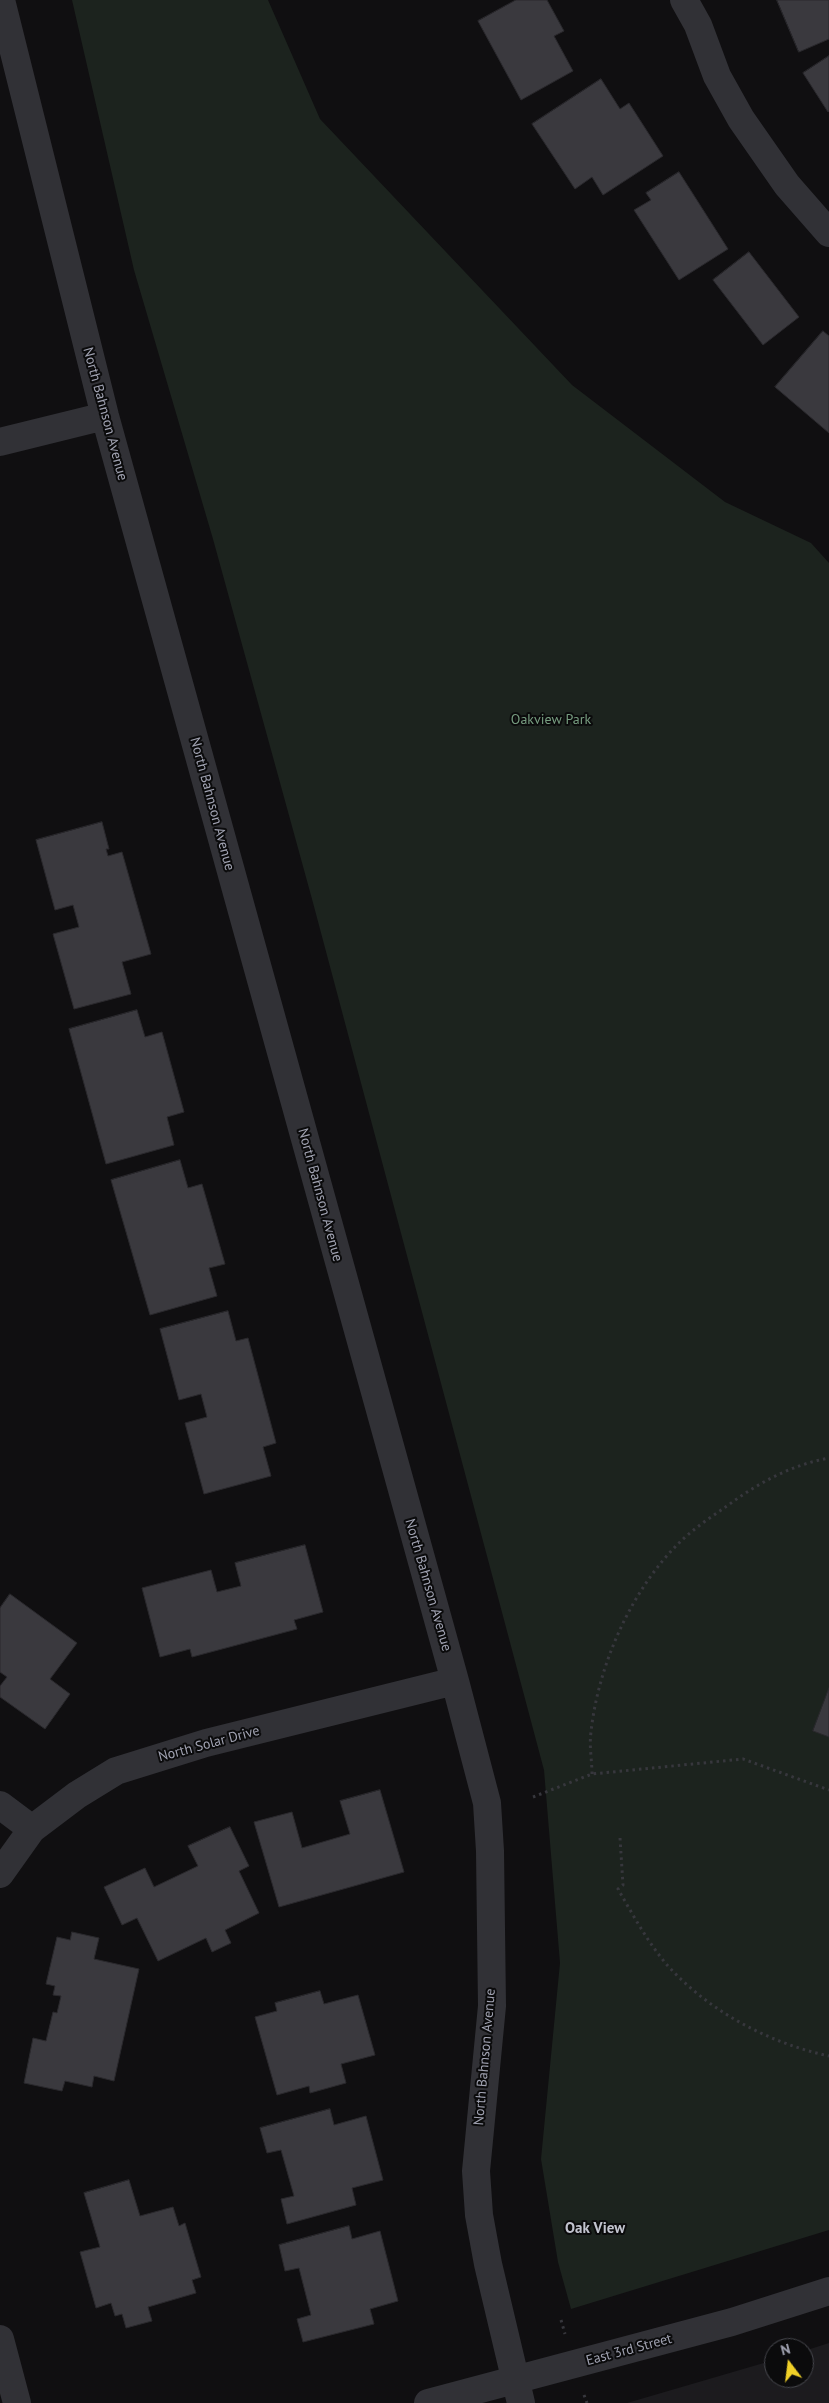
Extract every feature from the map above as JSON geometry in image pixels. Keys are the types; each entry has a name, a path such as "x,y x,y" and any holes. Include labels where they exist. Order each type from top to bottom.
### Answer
{"street":[{"name":"North Bahnson Avenue","path":"1,0 105,416 455,1680 487,1803 490,1851 492,2006 476,2171 479,2216 517,2392"},
{"path":"684,0 698,25 718,76 741,119 787,185 829,232"},
{"path":"0,442 105,416"},
{"name":"North Solar Drive","path":"0,1874 32,1829 77,1795 116,1772 206,1743 455,1680"},
{"path":"0,1805 32,1829"},
{"name":"East 3rd Street","path":"428,2403 517,2392 829,2291"},
{"path":"0,2339 17,2403"}],"path":[{"path":"592,1774 590,1733 611,1648 628,1613 654,1572 679,1542 748,1491 806,1462 829,1458"},
{"path":"533,1797 592,1774 743,1759 829,1790"},
{"path":"620,1838 623,1884 618,1889 634,1917 667,1965 709,2001 757,2033 806,2051 829,2056"}],"shaded area":[{"path":"829,2343 829,2403 627,2403 764,2363 764,2388 814,2388 814,2348"}],"green space":[{"name":"Oakview Park","path":"72,0 268,0 320,119 572,385 725,502 811,543 829,563 829,2230 571,2309 558,2262 541,2159 560,1963 544,1770 312,899 213,539 134,270"}],"building":[{"path":"516,0 547,0 564,31 554,36 573,71 521,100 478,21"},
{"path":"777,0 829,0 829,39 799,52"},
{"path":"829,56 829,111 828,112 803,73"},
{"path":"601,79 620,109 629,103 663,156 603,195 592,177 575,189 532,124"},
{"path":"679,172 728,249 679,280 634,210 651,200 646,193"},
{"path":"749,252 799,317 763,345 713,280"},
{"path":"823,331 829,336 829,433 775,387"},
{"path":"102,822 109,849 106,849 108,856 122,852 151,954 122,962 131,994 74,1009 53,934 79,927 73,905 55,910 36,840"},
{"path":"137,1010 145,1037 162,1032 184,1112 167,1117 174,1145 106,1164 69,1029"},
{"path":"180,1160 188,1188 202,1184 225,1264 209,1268 217,1296 150,1315 111,1180"},
{"path":"228,1311 236,1341 248,1338 276,1443 263,1447 271,1476 204,1494 185,1423 207,1417 201,1394 179,1400 160,1329"},
{"path":"305,1545 323,1612 294,1620 297,1629 192,1657 190,1649 160,1657 142,1588 211,1570 217,1592 241,1586 235,1563"},
{"path":"10,1594 77,1643 50,1679 70,1694 45,1729 0,1697 0,1686 7,1677 0,1672 0,1608"},
{"path":"829,1688 829,1737 813,1731"},
{"path":"380,1790 404,1872 279,1907 254,1822 292,1812 302,1848 350,1834 340,1801"},
{"path":"230,1827 249,1866 239,1871 259,1913 225,1930 231,1943 212,1952 206,1938 158,1961 137,1918 122,1925 104,1887 145,1868 154,1887 198,1866 188,1846"},
{"path":"72,1932 99,1938 94,1959 139,1969 114,2081 94,2076 92,2087 65,2081 62,2091 24,2083 33,2038 46,2041 53,2012 57,2013 61,1996 53,1995 55,1986 46,1984 57,1937 70,1940"},
{"path":"320,1991 324,2004 358,1995 375,2055 341,2064 346,2083 310,2093 309,2086 277,2095 255,2017 277,2011 275,2003"},
{"path":"330,2109 334,2125 366,2116 383,2180 352,2188 356,2205 287,2224 281,2199 294,2196 281,2150 267,2153 260,2128"},
{"path":"129,2180 140,2216 173,2207 179,2226 185,2223 201,2277 192,2280 196,2293 148,2307 152,2321 126,2328 122,2314 115,2316 111,2303 96,2308 80,2252 100,2247 84,2193"},
{"path":"349,2226 352,2239 380,2231 398,2301 370,2309 374,2324 303,2342 297,2319 311,2315 299,2268 285,2271 279,2245"}],"district":[{"name":"Oak View","path":"595,2229"}]}
